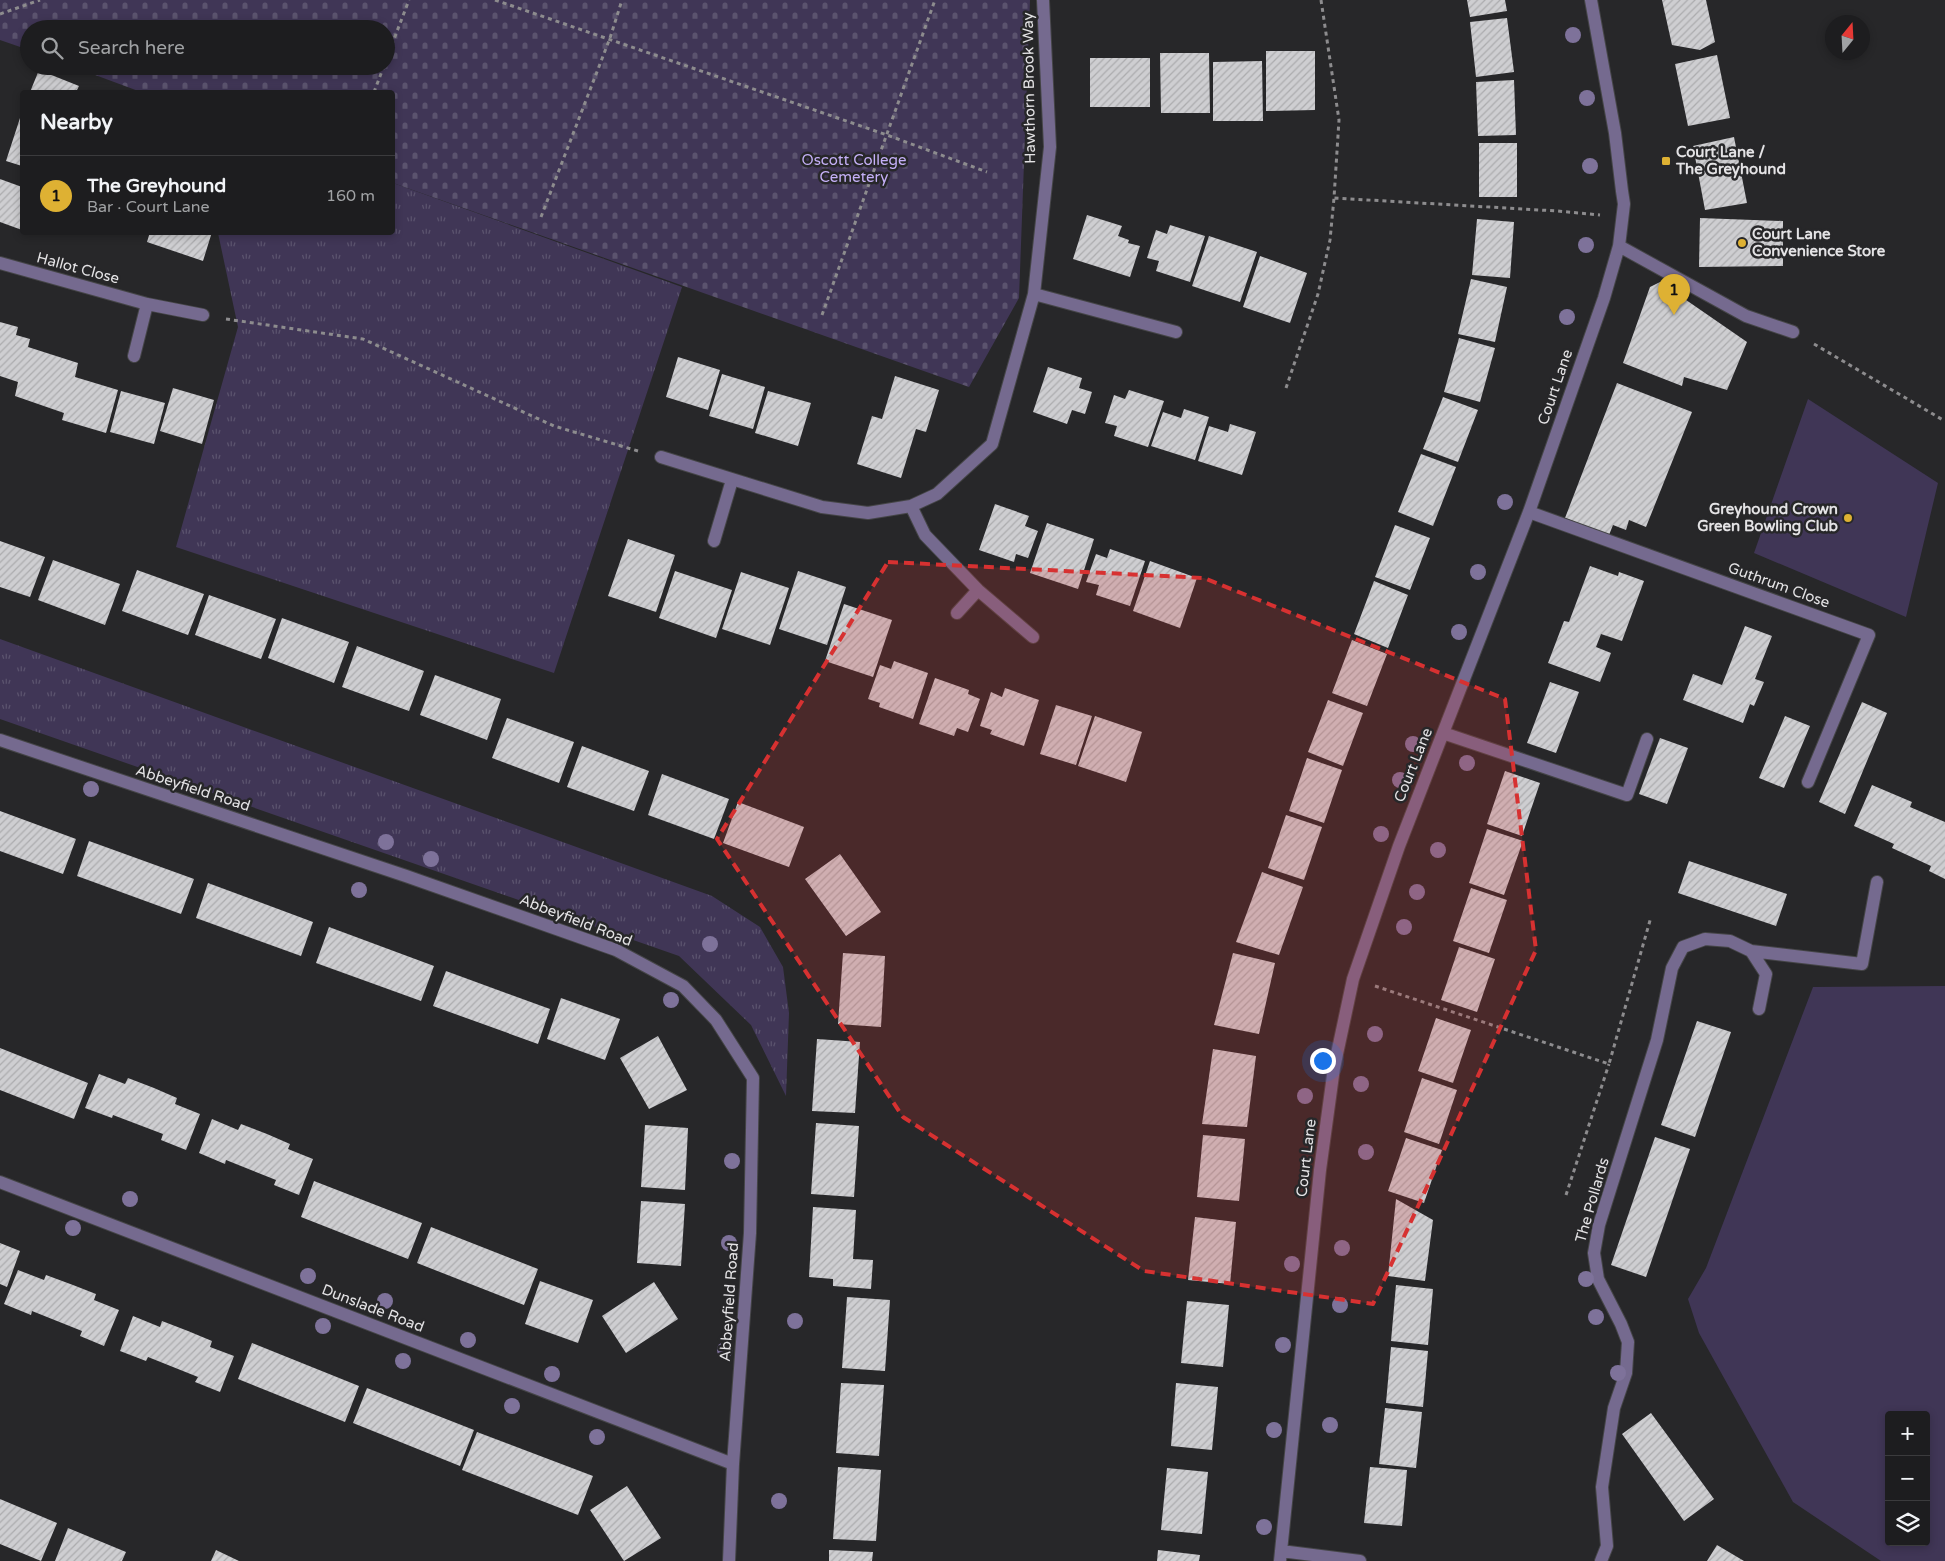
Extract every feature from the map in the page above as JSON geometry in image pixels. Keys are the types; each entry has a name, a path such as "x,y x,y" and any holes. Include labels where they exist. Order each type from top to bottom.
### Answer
{"street":[{"name":"Hawthorn Brook Way","path":"661,457 822,507 868,513 911,506 937,494 992,444 1034,294 1050,147 1042,0"},
{"name":"Court Lane","path":"1281,1556 1320,1170 1334,1068 1353,979 1399,846 1529,512 1604,298 1619,246 1624,204 1615,133 1591,0"},
{"path":"1619,246 1746,316 1793,332"},
{"name":"Hallot Close","path":"0,262 147,304 203,315"},
{"path":"1034,294 1176,332"},
{"path":"134,356 147,304"},
{"path":"714,541 732,480"},
{"path":"911,506 925,535 978,590 1033,637"},
{"name":"Guthrum Close","path":"1529,512 1869,635 1808,782"},
{"path":"957,613 978,590"},
{"path":"1443,733 1627,795 1648,739"},
{"name":"Abbeyfield Road","path":"0,740 406,876 616,950 683,986 716,1020 753,1078 750,1233 729,1561"},
{"name":"The Pollards","path":"1601,1561 1607,1546 1602,1487 1614,1408 1626,1373 1628,1342 1622,1324 1607,1300 1598,1279 1594,1253 1599,1225 1657,1040 1672,968 1683,948 1705,939 1730,941 1752,951 1862,964 1877,882"},
{"path":"1752,951 1766,974 1759,1008"},
{"name":"Dunslade Road","path":"0,1182 734,1464"},
{"path":"1281,1556 1360,1561"}],"path":[{"path":"0,14 40,0"},
{"path":"395,35 408,0"},
{"path":"495,0 887,134 987,172"},
{"path":"541,217 610,38 622,0"},
{"path":"822,314 935,0"},
{"path":"1286,388 1318,294 1330,240 1334,198 1339,120 1321,0"},
{"path":"375,90 381,75"},
{"path":"1334,198 1556,211 1623,218"},
{"path":"203,315 363,339 554,426 661,457"},
{"path":"1793,332 1942,420 1945,419"},
{"path":"1566,1195 1609,1064 1651,917"},
{"path":"1353,979 1609,1064"}],"highlighted area":[{"path":"888,562 1204,578 1505,699 1536,950 1373,1304 1144,1271 903,1117 717,839"}],"green space":[{"name":"Oscott College Cemetery","path":"0,0 1030,0 1019,298 969,387 395,184 395,90 136,90 95,75 395,75 395,20 20,20 20,47 0,40"},
{"path":"395,184 682,287 554,673 176,547 238,327 218,235 395,235"},
{"name":"Greyhound Crown Green Bowling Club","path":"1808,399 1938,483 1906,617 1754,553"},
{"path":"0,639 712,896 760,927 783,967 789,1013 786,1096 751,1025 679,956 0,719"},
{"path":"1945,986 1945,1561 1881,1561 1793,1502 1699,1333 1688,1299 1706,1268 1813,987"}],"building":[{"path":"1467,0 1505,0 1507,11 1470,17"},
{"path":"1662,0 1706,0 1715,42 1700,50 1672,45"},
{"path":"1507,18 1514,72 1476,77 1470,22"},
{"path":"1266,51 1315,51 1315,110 1266,111"},
{"path":"1160,53 1209,53 1210,113 1161,113"},
{"path":"1717,55 1730,118 1688,126 1675,64"},
{"path":"1090,58 1150,58 1150,107 1090,107"},
{"path":"1262,61 1263,121 1213,121 1213,62"},
{"path":"37,75 52,75 79,86 77,90 31,90"},
{"path":"1514,80 1516,135 1478,136 1476,82"},
{"path":"20,118 20,165 6,161"},
{"path":"1734,137 1747,203 1705,210 1693,146"},
{"path":"1479,143 1517,143 1517,197 1479,197"},
{"path":"0,179 20,186 20,229 0,222"},
{"path":"1087,215 1122,226 1118,236 1129,240 1128,243 1140,246 1130,277 1073,259"},
{"name":"Court Lane Convenience Store","path":"1700,218 1783,221 1783,266 1699,267"},
{"path":"1477,219 1514,222 1510,278 1472,275"},
{"path":"1170,225 1205,236 1190,282 1156,271 1159,261 1147,258 1156,230 1167,234"},
{"path":"149,235 211,235 203,261 147,242"},
{"path":"1209,236 1257,252 1240,302 1192,286"},
{"path":"1260,256 1307,273 1290,323 1243,307"},
{"path":"1471,279 1507,287 1495,342 1458,334"},
{"path":"1660,282 1747,342 1727,390 1684,377 1682,386 1623,363 1650,287"},
{"path":"0,322 18,327 16,335 30,339 28,347 78,363 75,377 118,390 106,433 62,420 64,413 15,396 18,382 0,376"},
{"path":"1459,338 1495,348 1480,402 1444,392"},
{"path":"678,357 720,370 708,410 666,397"},
{"path":"1048,367 1082,378 1079,388 1092,392 1085,414 1072,410 1067,424 1033,412"},
{"path":"722,374 765,387 753,429 709,416"},
{"path":"895,376 939,390 926,432 916,429 901,478 857,464 872,416 882,419"},
{"path":"1617,383 1692,412 1646,527 1629,520 1626,530 1613,525 1609,535 1565,518"},
{"path":"173,388 214,400 202,444 160,431"},
{"path":"1129,390 1164,401 1148,447 1114,436 1117,426 1105,423 1114,395 1125,399"},
{"path":"121,391 165,403 154,444 110,432"},
{"path":"768,391 811,403 798,446 755,433"},
{"path":"1443,397 1478,410 1458,462 1423,449"},
{"path":"1184,409 1209,417 1195,460 1151,446 1163,412 1181,418"},
{"path":"1230,424 1256,432 1242,475 1198,461 1209,426 1228,432"},
{"path":"1421,454 1456,467 1433,526 1398,512"},
{"path":"995,504 1029,516 1025,526 1038,531 1028,558 1016,554 1014,562 979,550"},
{"path":"1047,523 1094,539 1078,589 1030,573"},
{"path":"1395,525 1430,538 1410,590 1375,577"},
{"path":"628,539 675,555 656,612 608,596"},
{"path":"0,541 45,557 30,597 0,587"},
{"path":"1110,549 1145,561 1130,606 1096,595 1099,585 1086,582 1096,554 1107,558"},
{"path":"53,560 120,584 105,625 38,600"},
{"path":"1150,561 1197,578 1180,628 1133,611"},
{"path":"1590,566 1618,576 1619,572 1644,581 1622,641 1601,634 1596,647 1611,653 1600,682 1548,663 1564,621 1569,622"},
{"path":"137,570 204,594 188,635 122,611"},
{"path":"675,571 732,590 716,638 659,618"},
{"path":"798,571 846,587 827,645 779,629"},
{"path":"741,572 789,588 770,645 722,629"},
{"path":"1374,581 1408,595 1388,648 1354,634"},
{"path":"209,595 276,619 261,659 195,635"},
{"path":"844,604 892,620 873,677 825,661"},
{"path":"282,618 349,642 334,683 268,658"},
{"path":"1745,626 1772,636 1755,679 1764,682 1754,706 1750,704 1743,723 1683,700 1693,674 1722,685"},
{"path":"1352,640 1387,654 1367,706 1332,693"},
{"path":"357,646 424,671 409,711 342,687"},
{"path":"894,661 928,673 913,719 879,707 880,703 868,699 880,665 891,669"},
{"path":"435,675 501,699 487,740 420,715"},
{"path":"935,678 969,690 968,694 980,699 968,732 957,728 954,736 919,724"},
{"path":"1550,682 1579,692 1556,753 1527,743"},
{"path":"1005,688 1039,700 1024,746 990,734 992,730 980,726 991,692 1002,697"},
{"path":"1328,700 1363,713 1343,766 1308,752"},
{"path":"1862,702 1887,713 1845,814 1819,802"},
{"path":"1056,705 1092,716 1076,765 1040,754"},
{"path":"1095,716 1142,732 1126,782 1078,766"},
{"path":"1785,716 1810,726 1784,788 1759,778"},
{"path":"507,718 574,742 559,783 492,758"},
{"path":"1660,738 1688,748 1667,804 1639,794"},
{"path":"582,746 649,771 634,811 567,787"},
{"path":"1307,758 1342,770 1324,823 1289,811"},
{"path":"1505,771 1540,783 1522,836 1487,824"},
{"path":"662,774 729,799 714,839 648,815"},
{"path":"1872,785 1912,802 1910,807 1945,822 1945,879 1929,871 1931,866 1892,848 1894,844 1854,826"},
{"path":"738,802 804,827 789,867 723,843"},
{"path":"0,811 76,839 63,874 0,851"},
{"path":"1286,815 1322,827 1304,880 1268,868"},
{"path":"1487,829 1523,841 1504,895 1469,883"},
{"path":"89,841 194,879 181,914 77,876"},
{"path":"840,854 881,912 846,936 805,879"},
{"path":"1689,861 1787,894 1776,926 1678,893"},
{"path":"1262,872 1303,887 1279,955 1236,942"},
{"path":"208,883 313,922 301,956 196,918"},
{"path":"1471,888 1507,900 1489,953 1453,941"},
{"path":"329,927 434,966 421,1001 316,963"},
{"path":"1459,947 1495,959 1477,1012 1441,1000"},
{"path":"843,953 885,956 881,1027 838,1024"},
{"path":"1233,953 1275,963 1259,1034 1214,1025"},
{"path":"446,971 550,1009 538,1044 433,1006"},
{"path":"561,998 620,1019 605,1060 547,1039"},
{"path":"1436,1018 1471,1030 1453,1083 1418,1071"},
{"path":"1697,1021 1731,1032 1695,1137 1661,1125"},
{"path":"658,1036 687,1090 649,1109 620,1058"},
{"path":"817,1039 860,1042 855,1113 812,1111"},
{"path":"0,1048 88,1083 74,1119 0,1090"},
{"path":"1213,1049 1256,1056 1247,1127 1202,1124"},
{"path":"99,1074 125,1084 128,1078 154,1088 177,1098 175,1104 200,1114 186,1150 161,1140 163,1134 113,1115 112,1118 85,1108"},
{"path":"1422,1078 1457,1090 1439,1144 1404,1132"},
{"path":"212,1119 238,1130 241,1124 267,1134 290,1144 288,1149 313,1159 299,1195 274,1185 276,1180 226,1160 225,1164 199,1153"},
{"path":"816,1123 859,1126 854,1197 811,1194"},
{"path":"645,1125 688,1128 685,1190 641,1187"},
{"path":"1203,1135 1245,1139 1239,1201 1197,1197"},
{"path":"1655,1137 1690,1149 1646,1277 1611,1265"},
{"path":"1406,1138 1442,1150 1424,1203 1388,1191"},
{"path":"314,1181 422,1223 408,1259 301,1217"},
{"path":"1396,1199 1433,1220 1425,1281 1388,1276"},
{"path":"641,1201 685,1204 681,1266 637,1263"},
{"path":"813,1207 856,1210 853,1259 873,1260 871,1289 833,1286 833,1279 809,1277"},
{"path":"1195,1217 1236,1222 1230,1284 1188,1280"},
{"path":"431,1227 538,1269 524,1305 417,1263"},
{"path":"0,1243 20,1251 7,1287 0,1284"},
{"path":"18,1270 44,1280 46,1275 96,1294 94,1300 119,1310 104,1346 80,1336 82,1331 32,1311 31,1315 4,1304"},
{"path":"540,1281 593,1300 578,1343 525,1324"},
{"path":"654,1282 678,1319 626,1353 602,1316"},
{"path":"1396,1285 1433,1289 1428,1345 1391,1341"},
{"path":"847,1297 890,1300 885,1371 842,1368"},
{"path":"1187,1301 1229,1305 1223,1367 1181,1363"},
{"path":"133,1316 160,1327 162,1321 188,1331 212,1341 210,1347 234,1356 220,1392 195,1382 198,1377 148,1357 146,1361 120,1351"},
{"path":"252,1343 359,1386 345,1422 238,1379"},
{"path":"1391,1347 1428,1351 1423,1407 1386,1403"},
{"path":"841,1383 884,1385 879,1456 836,1453"},
{"path":"1176,1383 1218,1387 1212,1450 1171,1446"},
{"path":"367,1388 474,1430 460,1466 353,1423"},
{"path":"1385,1408 1422,1412 1416,1468 1379,1464"},
{"path":"1651,1413 1714,1499 1684,1521 1622,1434"},
{"path":"477,1432 593,1476 578,1515 462,1470"},
{"path":"838,1467 881,1470 876,1541 833,1539"},
{"path":"1370,1467 1407,1470 1402,1526 1364,1523"},
{"path":"1167,1468 1208,1472 1202,1534 1161,1530"},
{"path":"627,1486 661,1538 624,1561 590,1510"},
{"path":"0,1499 57,1523 41,1561 0,1544"},
{"path":"68,1528 126,1552 122,1561 55,1561"},
{"path":"1717,1545 1744,1561 1707,1561"},
{"path":"216,1550 239,1561 211,1561"},
{"path":"829,1550 873,1552 872,1561 829,1561"},
{"path":"1158,1550 1200,1555 1199,1561 1157,1561"}],"place":[{"name":"Court Lane / The Greyhound","path":"1666,161"},
{"name":"Court Lane Convenience Store","path":"1742,243"},
{"name":"The Greyhound","path":"1674,315"},
{"name":"Greyhound Crown Green Bowling Club","path":"1848,518"}]}
